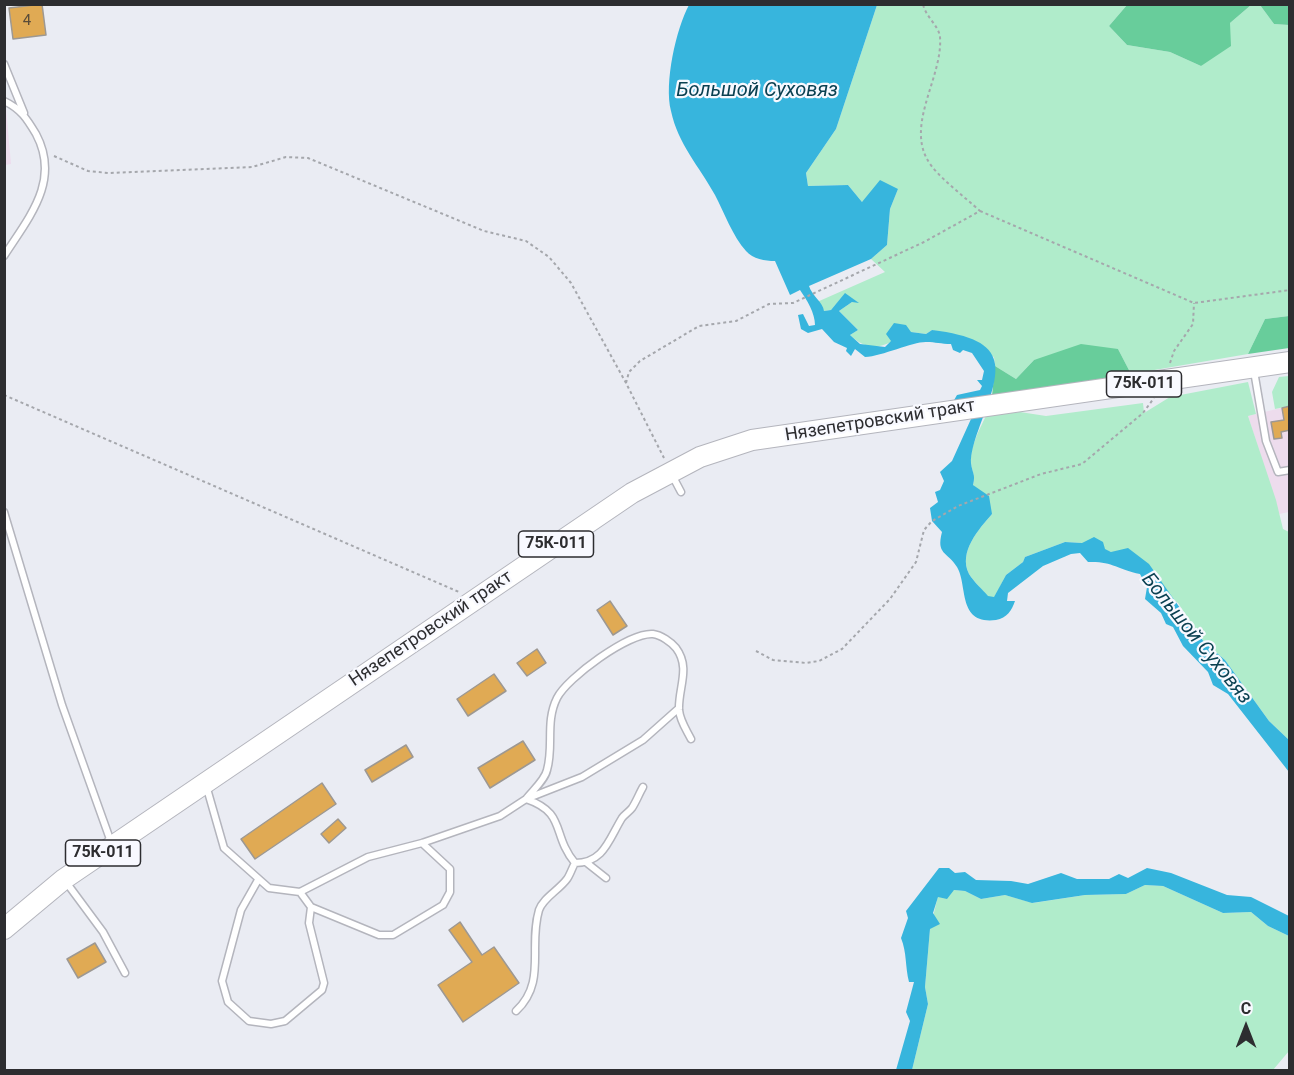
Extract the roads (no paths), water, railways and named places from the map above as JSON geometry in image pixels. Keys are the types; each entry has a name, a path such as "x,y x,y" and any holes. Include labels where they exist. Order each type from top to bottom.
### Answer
{"main road":[{"name":"Нязепетровский тракт","path":"4,929 64,879 474,599 632,493 700,457 752,440 1290,362"}],"lane":[{"path":"4,64 26,116 45,152 44,183 39,198 4,256"},
{"path":"4,101 26,116"},
{"path":"1253,368 1266,441 1278,472 1290,470"},
{"path":"671,471 681,492"},
{"path":"4,512 62,705 101,820 113,846"},
{"path":"526,799 547,771 549,717 558,696 593,662 631,639 653,634 666,639 677,649 685,675 679,708 681,721 691,739"},
{"path":"206,782 224,848 269,888 300,892 368,857 422,843 500,816 526,799 582,777 643,740 679,708"},
{"path":"575,863 587,863 609,844 620,821 631,810 643,787"},
{"path":"526,799 543,805 555,818 560,840 575,863"},
{"path":"300,892 311,908 379,935 400,932 444,905 450,892 450,869 422,843"},
{"path":"516,1011 528,1000 534,985 536,923 540,907 567,879 575,863"},
{"path":"587,863 606,878"},
{"path":"64,879 103,932 124,973"},
{"path":"258,880 241,910 222,981 228,1002 249,1021 271,1024 285,1021 322,990 324,982 309,923 311,908"}],"water":[{"name":"Большой Суховяз","path":"689,5 877,5 836,129 806,173 808,186 848,185 862,202 880,180 898,189 890,209 887,245 871,259 809,286 810,290 824,311 831,310 845,293 859,303 852,302 839,311 858,330 850,335 860,344 885,347 891,341 886,334 894,323 906,325 911,332 926,334 932,330 958,335 977,341 988,350 994,361 995,374 974,443 971,466 974,476 973,485 989,496 992,514 968,549 966,566 969,574 988,596 994,597 1006,575 1023,562 1025,557 1065,542 1082,543 1094,537 1103,542 1105,549 1111,552 1128,548 1149,564 1204,642 1225,660 1269,721 1289,740 1289,772 1228,694 1213,685 1208,672 1183,646 1173,627 1166,624 1161,613 1145,599 1147,587 1140,574 1109,564 1088,562 1080,553 1071,554 1043,566 1008,593 1007,601 1015,601 1011,610 1003,617 996,620 984,620 969,610 957,567 941,549 942,532 932,521 930,508 938,502 935,492 940,490 944,481 940,472 952,461 971,419 965,403 953,402 957,395 980,390 982,386 977,380 982,380 984,371 972,353 963,350 960,353 953,350 951,344 921,342 865,357 855,349 851,356 846,351 847,348 834,342 822,329 808,333 801,329 798,315 803,314 809,326 815,325 812,311 805,298 800,290 790,295 775,261 756,258 741,245 674,123 669,99 670,71 680,28"},
{"path":"939,868 949,868 955,873 965,872 976,880 1028,884 1061,873 1077,879 1109,879 1119,874 1128,878 1147,868 1171,873 1227,895 1251,897 1289,916 1289,936 1268,926 1251,912 1223,913 1163,886 1145,885 1126,894 1085,895 1032,903 1005,895 981,899 965,891 954,890 947,899 938,897 933,913 940,924 930,929 925,987 928,1004 912,1070 896,1070 910,1021 906,1012 914,982 909,982 901,938 908,918 906,911"}]}
